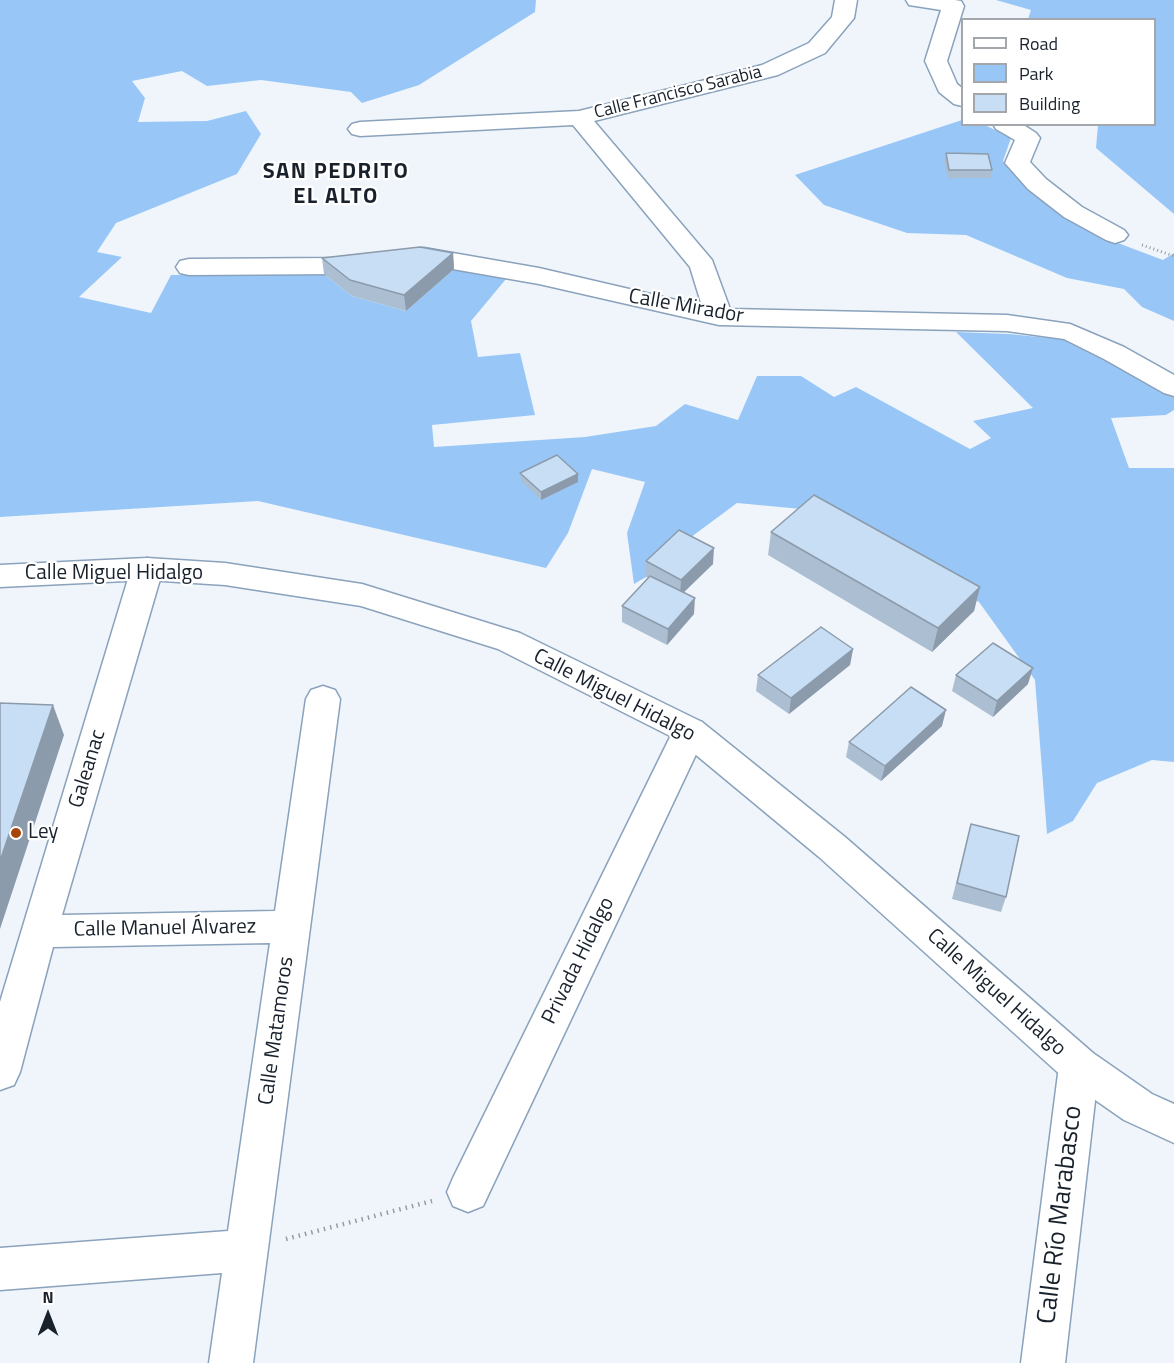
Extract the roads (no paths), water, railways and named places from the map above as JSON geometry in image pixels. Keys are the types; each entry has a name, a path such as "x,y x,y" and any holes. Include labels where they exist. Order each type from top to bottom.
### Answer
{"street":[{"name":"Calle Francisco Sarabia","path":"719,317 703,266 662,214 610,158 579,118 770,70 817,48 843,18 846,0"},
{"path":"917,0 953,6 936,62 947,87 961,98"},
{"path":"360,129 579,118"},
{"path":"1007,126 1028,138 1017,162 1037,184 1073,212 1116,235"},
{"name":"Calle Mirador","path":"189,267 334,266 424,256 538,276 719,317 1007,323 1070,332 1114,353 1174,387"},
{"name":"Calle Miguel Hidalgo","path":"0,576 147,569 225,574 362,596 509,641 690,731 832,847 1079,1066 1138,1107 1174,1124"},
{"name":"Galeanac","path":"0,1072 39,931 147,569"},
{"name":"Calle Matamoros","path":"231,1363 323,699"},
{"name":"Privada Hidalgo","path":"468,1192 690,731"},
{"name":"Calle Manuel Álvarez","path":"39,931 291,927"},
{"name":"Calle Río Marabasco","path":"1043,1363 1079,1066"},
{"path":"0,1269 247,1250"}],"place":[{"name":"Ley","path":"16,833"}],"district":[{"name":"SAN PEDRITO EL ALTO","path":"336,186"}]}
